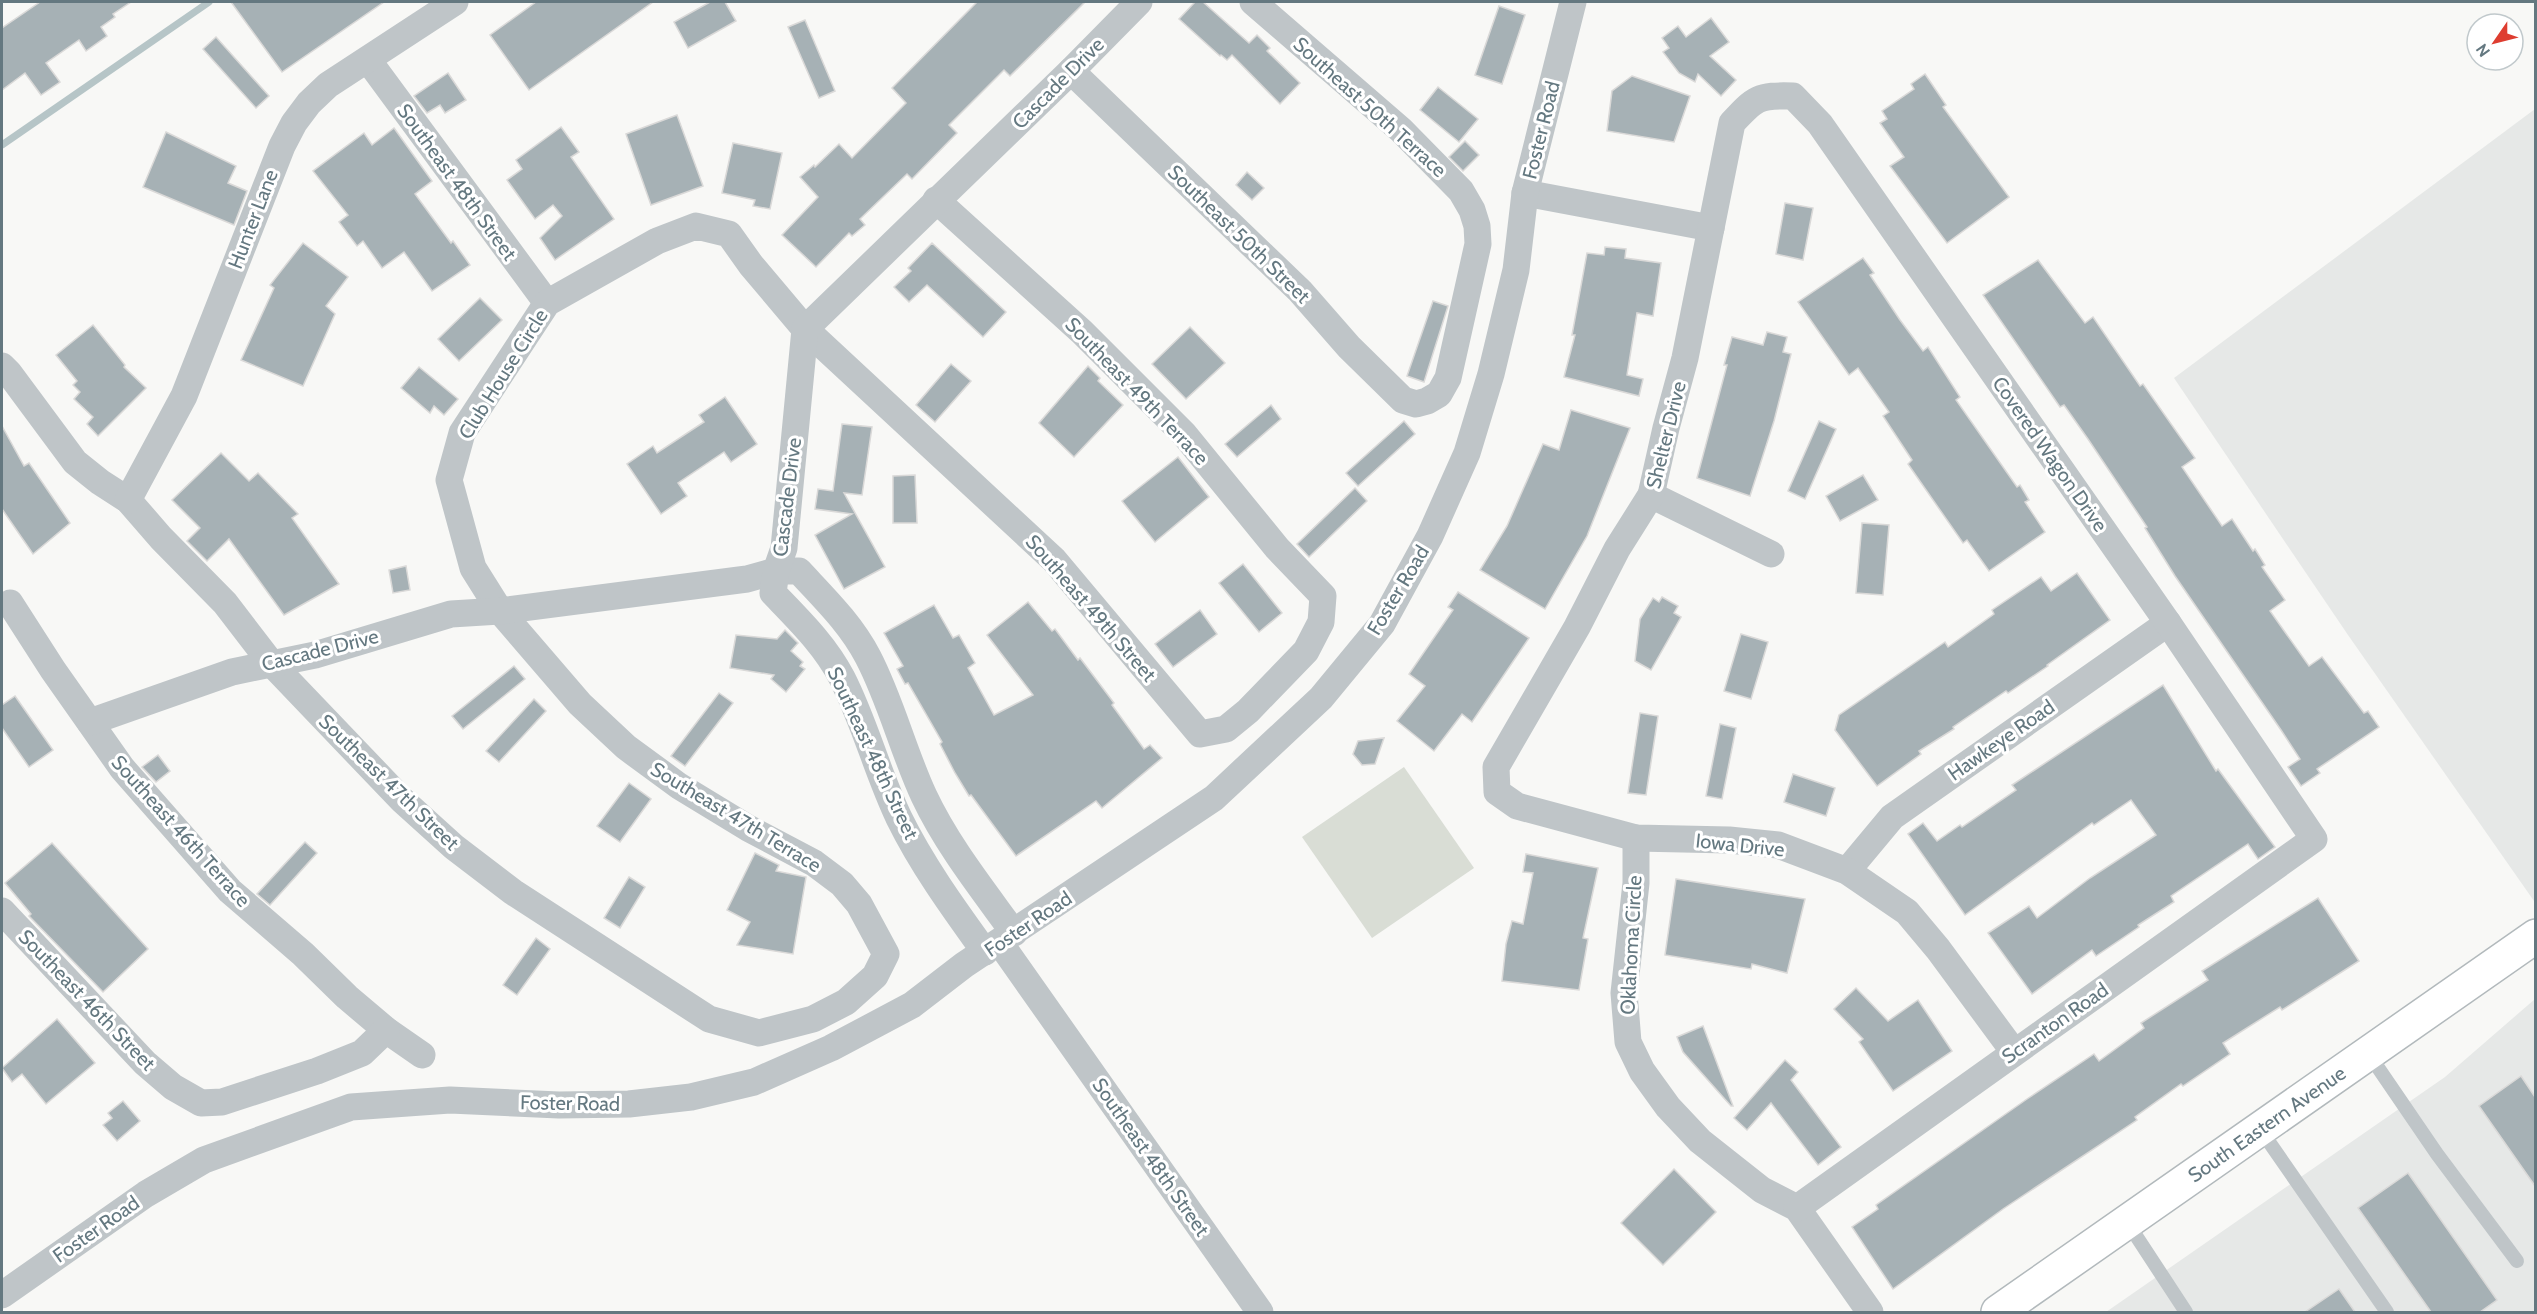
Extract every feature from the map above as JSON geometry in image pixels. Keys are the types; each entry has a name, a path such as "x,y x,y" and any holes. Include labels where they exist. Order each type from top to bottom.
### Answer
{"main road":[{"name":"South Eastern Avenue","path":"1998,1312 2535,936"}],"street":[{"name":"Hunter Lane","path":"128,500 184,396 282,146 294,123 309,103 328,85 455,2"},
{"name":"Cascade Drive","path":"90,722 232,672 315,655 450,614 500,611 747,579 776,571 784,548 805,329 1139,2"},
{"name":"Southeast 50th Terrace","path":"1253,2 1401,130 1461,191 1472,210 1477,226 1478,244 1448,378 1439,394 1427,401 1416,404 1403,400"},
{"name":"Foster Road","path":"2,1295 146,1194 204,1160 351,1107 450,1100 559,1105 630,1104 692,1097 754,1082 831,1048 912,1005 1214,798 1321,698 1382,624 1430,536 1467,453 1491,374 1516,270 1525,193 1573,2"},
{"name":"Southeast 48th Street","path":"368,60 547,303"},
{"name":"Southeast 50th Street","path":"1071,71 1300,291 1349,347 1403,400"},
{"name":"Shelter Drive","path":"1497,792 1496,767 1577,627 1617,549 1651,495 1685,358 1732,123 1751,103 1767,95"},
{"name":"Covered Wagon Drive","path":"1767,95 1792,96 1820,124 2168,623 2314,839"},
{"path":"1525,193 1711,228"},
{"name":"Southeast 49th Terrace","path":"936,200 1082,332 1184,434 1277,548 1323,596"},
{"name":"Club House Circle","path":"500,611 473,568 449,480 462,433 547,303 657,241 696,226 729,234 751,265 805,329"},
{"name":"Southeast 49th Street","path":"805,329 1054,560 1200,734 1226,729 1248,711 1306,651 1321,622 1323,596"},
{"name":"Southeast 47th Street","path":"2,366 16,381 75,462 128,500 161,538 225,603 271,663 402,800 454,847 513,892 709,1019 759,1033 813,1019 846,1002 875,976 886,954"},
{"path":"1651,495 1771,554"},
{"name":"Southeast 48th Street","path":"776,571 773,593 814,637 841,676 861,718 898,818 938,885 1000,943 1260,1312"},
{"name":"Southeast 46th Terrace","path":"10,603 53,670 122,768 230,891 303,954 347,997 386,1030 422,1055"},
{"name":"Southeast 47th Terrace","path":"500,611 580,704 626,747 679,786 748,828 814,863 842,884 859,904 886,954"},
{"name":"Hawkeye Road","path":"1847,871 1892,817 2168,623"},
{"name":"Iowa Drive","path":"1497,792 1517,806 1636,838 1729,840 1778,845 1847,871 1907,912 1938,949 2014,1052"},
{"name":"Oklahoma Circle","path":"1636,838 1636,883 1624,993 1628,1042 1642,1071 1668,1107 1700,1141 1762,1190 1797,1208 1870,1312"},
{"name":"Scranton Road","path":"1797,1208 2314,839"},
{"name":"Southeast 46th Street","path":"2,911 137,1055 173,1087 201,1103 222,1102 317,1071 362,1053 386,1030"}],"lane":[{"path":"2368,1053 2437,1154 2517,1261"},
{"path":"2260,1129 2387,1312"},
{"path":"2127,1222 2186,1312"}],"shaded area":[{"path":"2535,109 2536,900 2534,901 2348,635 2174,378"},
{"path":"1404,767 1474,868 1372,938 1302,837"},
{"path":"2535,999 2535,1312 2106,1312 2445,1077"}],"building":[{"path":"40,2 131,2 113,14 115,17 101,27 107,36 86,51 79,40 46,63 60,82 41,95 25,73 2,90 2,28"},
{"path":"231,2 384,2 282,72"},
{"path":"536,2 653,2 529,90 490,35"},
{"path":"710,2 725,2 736,21 688,48 674,22"},
{"path":"977,2 1085,2 1010,76 1004,70 949,125 957,133 912,179 907,174 860,219 865,225 852,236 849,233 816,267 782,235 818,197 800,177 814,165 815,167 839,144 852,158 906,103 892,88"},
{"path":"1195,2 1203,2 1249,43 1257,35 1270,48 1267,51 1300,83 1280,104 1232,55 1227,60 1220,56 1179,19"},
{"path":"1499,6 1525,15 1502,84 1475,75"},
{"path":"1711,18 1729,42 1710,56 1736,80 1721,96 1698,74 1695,82 1679,73 1663,52 1669,48 1662,38 1678,26 1686,37"},
{"path":"805,20 835,91 819,98 788,27"},
{"path":"216,37 269,96 256,108 203,49"},
{"path":"448,73 466,100 445,113 440,105 427,113 414,96"},
{"path":"1925,74 1946,105 1943,107 2009,197 1947,243 1890,166 1904,157 1880,123 1887,119 1882,111 1914,89 1911,84"},
{"path":"1632,76 1690,96 1674,142 1607,131 1612,91"},
{"path":"1438,87 1478,119 1459,142 1420,110"},
{"path":"677,115 703,186 651,205 626,134"},
{"path":"561,127 579,152 571,157 614,219 555,260 540,238 562,216 553,205 535,219 507,180 522,169 516,160"},
{"path":"394,128 432,181 415,194 470,265 432,291 404,252 382,268 363,241 357,246 339,222 348,215 313,171 364,133 372,145"},
{"path":"166,132 236,166 228,183 247,191 234,225 143,187"},
{"path":"1465,141 1479,155 1463,171 1449,157"},
{"path":"733,143 782,153 770,209 753,206 755,200 722,193"},
{"path":"1247,172 1264,188 1252,200 1236,185"},
{"path":"1785,203 1813,208 1803,260 1776,254"},
{"path":"303,243 348,277 326,306 335,314 303,386 241,360 274,288 270,285"},
{"path":"932,243 1006,312 983,337 927,285 909,302 894,287 911,271 908,268"},
{"path":"1605,247 1626,249 1625,258 1661,263 1653,316 1637,313 1627,375 1643,379 1639,396 1564,377 1575,335 1572,335 1587,253 1604,255"},
{"path":"1863,258 1874,273 1870,275 1900,320 1923,351 1928,347 1960,397 1956,400 2017,487 2020,485 2029,500 2025,502 2045,532 1989,571 1967,540 1963,543 1908,464 1912,460 1883,416 1889,412 1858,368 1849,375 1798,302"},
{"path":"2038,260 2085,323 2093,317 2140,386 2143,384 2195,458 2182,467 2222,526 2232,519 2253,551 2255,549 2265,565 2262,567 2285,600 2270,611 2309,666 2322,657 2364,713 2368,711 2379,727 2317,769 2320,773 2301,786 2288,767 2300,759 2175,576 2145,528 2147,527 2088,439 2064,405 2060,407 1983,295"},
{"path":"480,298 502,320 459,361 438,339"},
{"path":"1433,301 1448,306 1424,382 1407,376"},
{"path":"93,325 125,365 124,367 146,388 98,436 87,424 93,417 74,399 80,392 73,385 77,381 56,355"},
{"path":"1190,327 1225,363 1186,399 1152,364"},
{"path":"1767,332 1787,337 1783,352 1791,354 1774,421 1750,496 1697,478 1727,365 1724,365 1732,337 1763,345"},
{"path":"951,364 971,381 935,422 916,405"},
{"path":"1088,366 1100,378 1098,381 1123,405 1074,457 1039,423"},
{"path":"419,367 458,399 444,415 434,406 430,413 401,388"},
{"path":"725,397 757,444 731,462 724,452 678,483 687,496 661,514 627,464 653,446 657,453 704,422 699,415"},
{"path":"1271,405 1281,419 1237,457 1225,444"},
{"path":"1571,410 1630,428 1587,536 1545,609 1480,570 1507,526 1543,444 1559,450"},
{"path":"1404,421 1415,434 1358,486 1346,473"},
{"path":"1819,421 1836,429 1805,499 1788,491"},
{"path":"842,424 872,427 862,495 844,493 885,567 844,589 815,535 852,514 815,509 818,489 833,491"},
{"path":"2,426 24,466 29,463 70,523 33,554 2,509"},
{"path":"221,453 249,481 258,473 298,514 292,518 339,584 284,615 229,539 207,561 187,541 200,528 172,500"},
{"path":"1178,457 1209,497 1155,542 1122,501"},
{"path":"915,475 917,523 893,523 893,476"},
{"path":"1863,475 1878,500 1840,521 1826,496"},
{"path":"1355,488 1367,501 1309,557 1297,544"},
{"path":"1862,523 1889,525 1883,595 1856,593"},
{"path":"1243,564 1282,613 1259,632 1219,583"},
{"path":"406,566 410,590 393,593 389,570"},
{"path":"2077,573 2110,620 2048,666 2008,693 2006,691 1919,751 1921,754 1877,786 1835,730 1839,715 1945,642 1948,647 1994,614 1992,610 2041,577 2051,591"},
{"path":"1458,592 1529,638 1472,722 1462,714 1434,751 1397,721 1425,686 1409,674 1453,610 1448,607"},
{"path":"1662,597 1678,606 1674,613 1681,617 1651,670 1635,661 1640,619 1653,598 1659,602"},
{"path":"1028,602 1052,631 1055,629 1078,660 1080,658 1114,703 1112,705 1144,749 1150,745 1162,758 1102,808 1096,801 1016,856 971,795 969,796 955,773 940,744 942,742 908,683 905,684 897,669 903,666 884,633 934,605 953,638 959,635 975,663 968,668 994,715 1033,695 987,635"},
{"path":"1200,610 1217,634 1173,667 1155,644"},
{"path":"785,630 798,643 791,651 803,662 800,666 805,669 786,692 771,679 774,675 730,668 736,635 777,639"},
{"path":"1741,634 1768,642 1751,699 1724,691"},
{"path":"514,666 525,679 463,729 452,716"},
{"path":"2163,685 2216,771 2218,769 2275,847 2258,859 2248,844 2171,896 2174,902 2138,925 2139,927 2096,956 2092,950 2032,994 1988,933 2029,906 2037,918 2090,878 2156,835 2131,800 2094,825 2092,823 1965,915 1908,834 1923,823 1937,841 1960,825 1962,827 2016,790 2012,785"},
{"path":"719,693 733,703 685,766 671,756"},
{"path":"15,696 53,750 29,767 2,728 2,705"},
{"path":"534,699 546,711 499,762 486,751"},
{"path":"1640,713 1658,716 1646,795 1628,793"},
{"path":"1720,724 1736,728 1722,799 1706,796"},
{"path":"1384,738 1375,764 1362,765 1353,754 1358,741"},
{"path":"158,755 170,771 156,782 142,767"},
{"path":"1793,774 1835,788 1826,816 1784,802"},
{"path":"629,783 651,799 620,842 597,826"},
{"path":"305,842 317,853 270,905 257,894"},
{"path":"52,843 148,949 103,992 29,916 31,914 5,883"},
{"path":"755,853 779,865 776,871 806,877 793,954 737,945 750,922 727,910"},
{"path":"1526,854 1598,868 1583,938 1588,939 1579,990 1502,981 1506,944 1512,921 1523,924 1533,873 1523,872"},
{"path":"629,877 645,887 620,928 604,918"},
{"path":"1676,879 1805,899 1787,973 1752,964 1751,969 1665,955"},
{"path":"2318,898 2359,961 2282,1010 2280,1007 2223,1043 2230,1054 2183,1086 2181,1084 2135,1117 2137,1120 2003,1209 1893,1289 1852,1227 1878,1209 1876,1205 2027,1099 2094,1054 2099,1061 2144,1028 2141,1023 2208,980 2202,971"},
{"path":"536,938 550,949 517,995 503,985"},
{"path":"1856,988 1888,1021 1918,1000 1952,1051 1893,1091 1859,1042 1863,1039 1834,1009"},
{"path":"57,1019 95,1063 46,1104 22,1074 12,1082 2,1068"},
{"path":"1703,1026 1733,1106 1683,1052 1677,1037"},
{"path":"1785,1060 1798,1072 1791,1080 1841,1147 1818,1165 1771,1103 1747,1130 1734,1118"},
{"path":"2521,1076 2535,1097 2535,1186 2479,1106"},
{"path":"123,1101 140,1121 117,1141 103,1125 112,1118 108,1113"},
{"path":"1674,1169 1716,1212 1663,1265 1621,1223"},
{"path":"2408,1173 2497,1300 2480,1312 2431,1312 2358,1208"},
{"path":"2339,1289 2355,1312 2305,1312"}],"waterway":[{"path":"2,145 209,2"}]}
